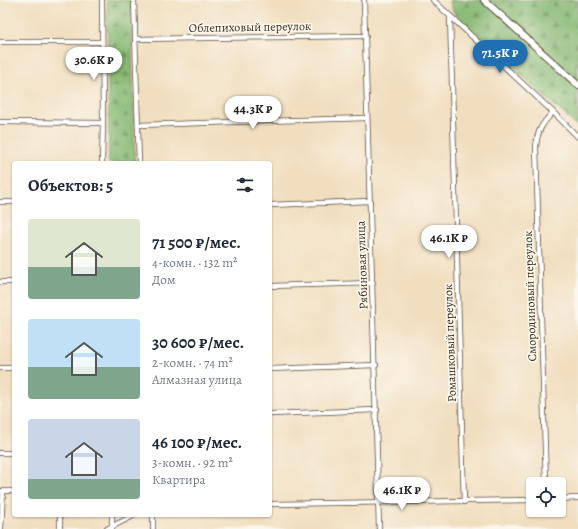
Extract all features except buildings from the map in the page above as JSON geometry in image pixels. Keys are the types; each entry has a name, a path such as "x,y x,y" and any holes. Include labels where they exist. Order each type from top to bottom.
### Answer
{"street":[{"path":"102,0 102,161"},
{"path":"134,0 139,161"},
{"name":"Рябиновая улица","path":"364,0 380,503 379,529"},
{"path":"433,0 578,137"},
{"path":"484,0 578,85"},
{"name":"Ромашковый переулок","path":"450,16 464,502"},
{"name":"Облепиховый переулок","path":"135,39 366,36"},
{"path":"0,42 102,42"},
{"name":"Смородиновый переулок","path":"546,477 536,137 543,123 553,112"},
{"path":"138,125 367,118"},
{"path":"0,122 103,123"},
{"path":"0,202 12,202"},
{"path":"272,205 370,202"},
{"path":"0,282 12,282"},
{"path":"272,286 373,283"},
{"path":"272,369 376,366"},
{"path":"0,368 12,368"},
{"path":"272,414 377,410"},
{"path":"0,453 12,453"},
{"path":"1,529 2,491"},
{"path":"566,499 578,498"},
{"path":"272,504 526,500"},
{"path":"60,517 60,529"},
{"path":"111,528 112,517"},
{"path":"111,528 131,517"},
{"path":"153,517 154,529"}],"green space":[{"path":"107,0 131,0 135,161 109,161"},
{"path":"449,0 578,0 578,127 454,13"}]}
